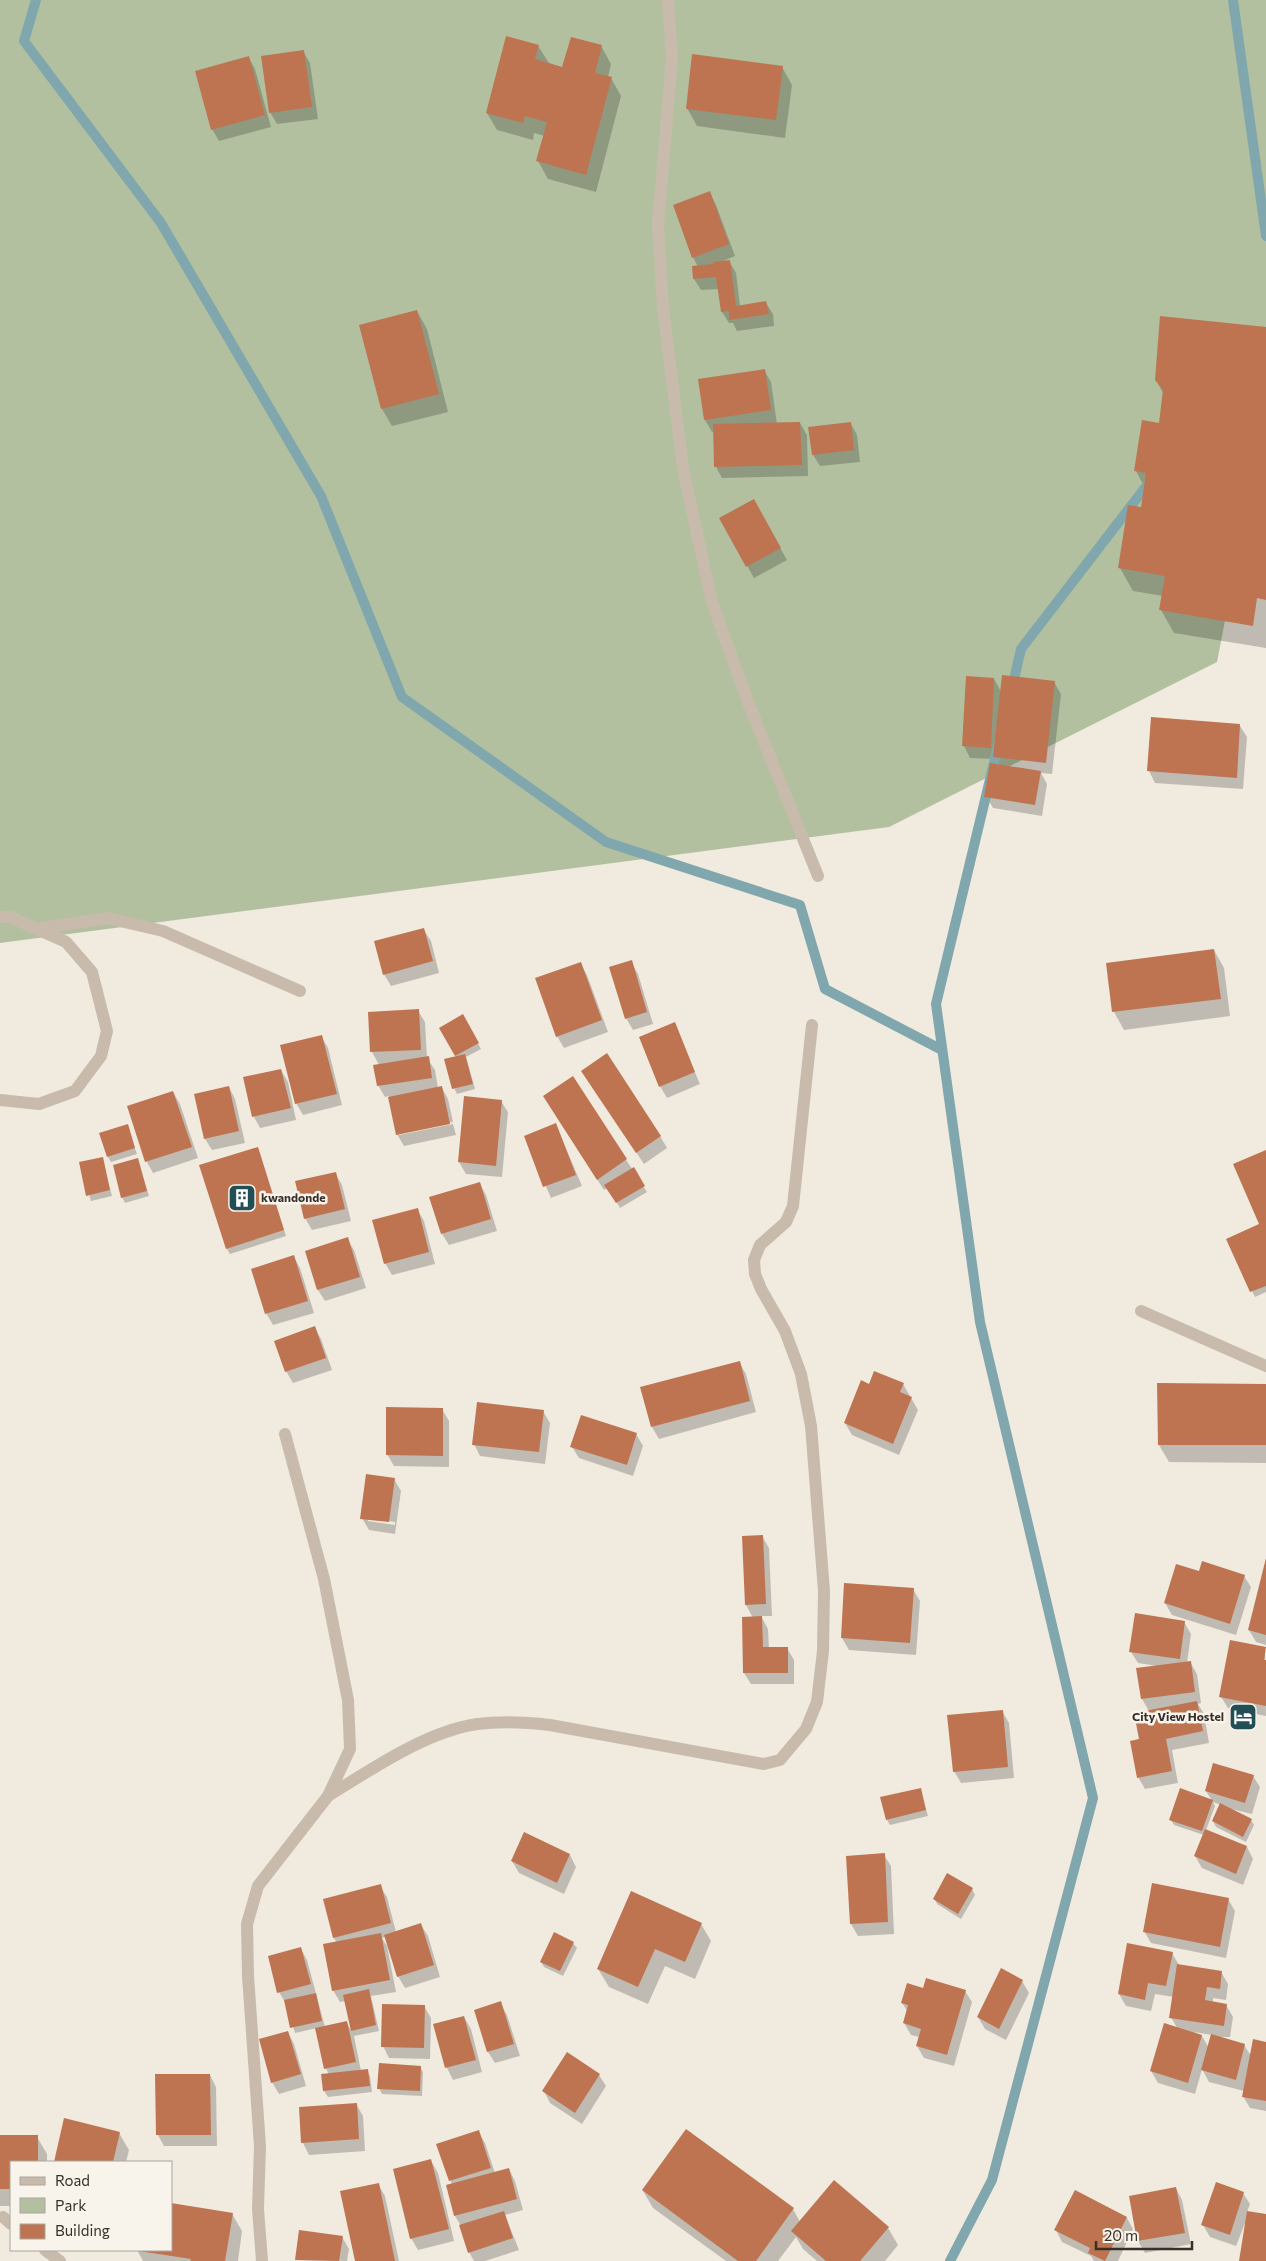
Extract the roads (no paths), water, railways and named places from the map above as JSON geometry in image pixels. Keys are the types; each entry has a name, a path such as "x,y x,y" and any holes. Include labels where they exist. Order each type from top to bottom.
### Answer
{"street":[{"path":"668,0 672,57 658,224 663,308 683,469 712,602 748,702 818,876"},
{"path":"0,917 10,917 66,942 92,972 107,1031 101,1056 75,1092 39,1104 0,1100"},
{"path":"36,929 107,918 164,931 300,991"},
{"path":"328,1796 388,1759 435,1737 475,1724 515,1721 550,1725 689,1752 764,1764 780,1760 806,1729 817,1702 823,1652 824,1591 812,1426 801,1374 786,1331 761,1289 755,1274 754,1260 760,1245 786,1222 793,1206 812,1025"},
{"path":"1141,1311 1266,1366"},
{"path":"262,2261 258,2208 260,2146 248,1976 247,1924 258,1886 328,1796 350,1749 348,1700 324,1579 285,1434"},
{"path":"46,2251 60,2261"}],"waterway":[{"path":"36,0 24,41 161,223 321,496 402,697 606,842 800,905 825,989 942,1050"},
{"path":"1233,0 1266,236"},
{"path":"1012,688 1021,649 1151,480"},
{"path":"950,2261 992,2180 1093,1798 980,1322 936,1004 998,746"}],"place":[{"name":"kwandonde","path":"242,1198"},
{"name":"City View Hostel","path":"1243,1717"}]}
